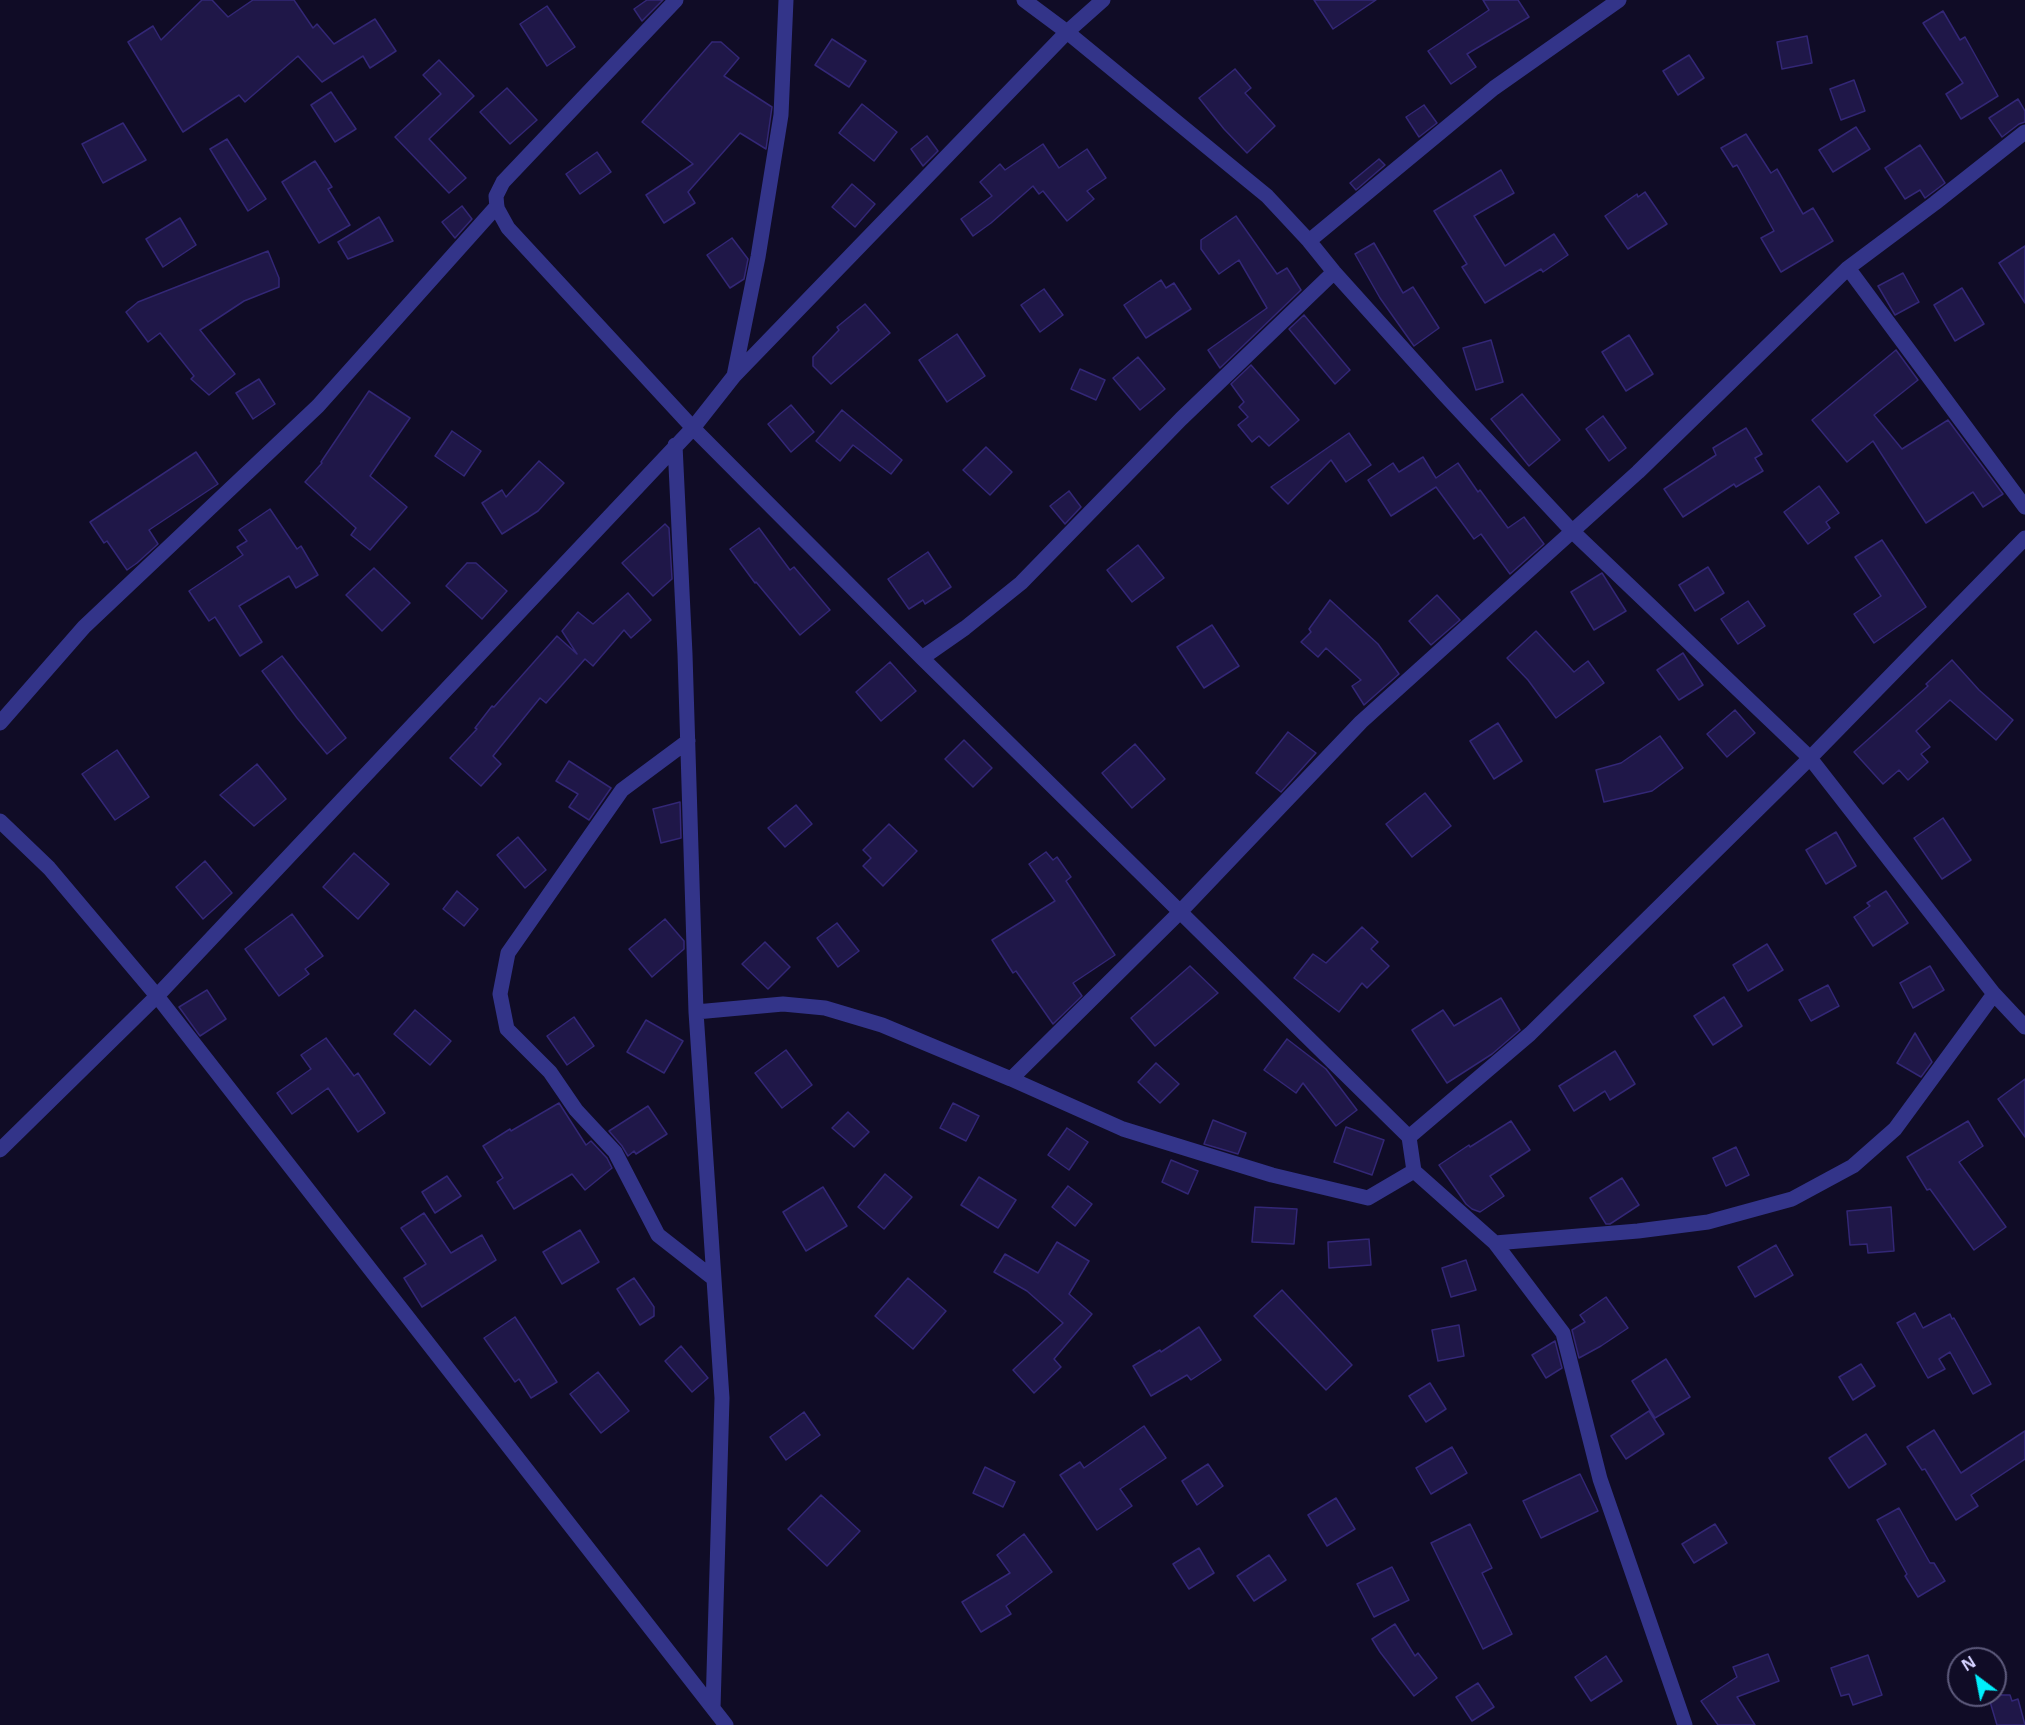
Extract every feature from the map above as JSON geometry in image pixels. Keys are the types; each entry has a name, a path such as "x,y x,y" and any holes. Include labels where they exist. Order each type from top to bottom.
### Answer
{"street":[{"path":"676,0 503,182 496,196 497,206 508,228 693,428 921,658 1409,1137 1414,1171 1495,1243 1563,1333 1600,1479 1685,1725"},
{"path":"734,376 758,257 781,115 786,0"},
{"path":"1024,0 1067,32 1267,196 1309,240 1334,272 1443,393 1572,531 1810,758 1994,994 2025,1028"},
{"path":"0,1150 157,996 693,428 734,376 1067,32 1103,0"},
{"path":"1309,240 1494,88 1619,0"},
{"path":"1011,1079 1179,913 1361,722 1638,472 1848,268 2025,132"},
{"path":"0,723 84,627 318,406 497,206"},
{"path":"1848,268 2025,507"},
{"path":"921,658 965,628 1021,583 1181,419 1334,272"},
{"path":"675,445 688,741 696,1012 722,1398 713,1708"},
{"path":"1409,1137 1530,1034 1810,758 2025,538"},
{"path":"688,741 622,790 508,953 500,994 507,1029 550,1072 576,1110 615,1152 658,1235 713,1278"},
{"path":"0,821 49,868 157,996 726,1725"},
{"path":"1495,1243 1638,1231 1708,1222 1792,1199 1853,1166 1895,1129 1994,994"},
{"path":"696,1012 783,1004 825,1008 882,1025 1123,1129 1272,1175 1368,1198 1414,1171"}],"building":[{"path":"202,0 212,0 228,17 253,0 294,0 313,28 317,24 334,44 375,19 396,51 370,68 363,56 322,82 298,56 245,102 239,95 183,132 128,42 153,26 161,40"},
{"path":"647,0 663,0 642,21 634,9"},
{"path":"1314,0 1376,0 1333,29"},
{"path":"1483,0 1518,0 1529,17 1467,54 1476,67 1451,84 1428,51 1489,10"},
{"path":"547,6 575,47 547,66 520,24"},
{"path":"1943,11 1960,40 1965,37 1998,96 1961,119 1946,94 1963,83 1923,23"},
{"path":"1807,36 1812,63 1782,69 1777,42"},
{"path":"832,39 866,61 849,87 815,65"},
{"path":"712,42 721,42 739,58 724,76 772,107 766,149 740,133 688,192 695,203 664,223 646,195 693,164 642,122"},
{"path":"1689,55 1704,78 1678,95 1663,71"},
{"path":"439,60 474,96 429,139 466,178 449,193 395,137 441,94 423,75"},
{"path":"1235,69 1251,88 1245,93 1275,126 1247,153 1199,98"},
{"path":"1854,80 1865,111 1841,120 1830,89"},
{"path":"507,88 537,120 510,144 480,112"},
{"path":"331,92 356,129 335,142 311,105"},
{"path":"2018,99 2025,111 2025,122 2002,137 1989,118"},
{"path":"862,104 897,132 874,161 839,133"},
{"path":"1424,105 1437,123 1419,137 1406,117"},
{"path":"123,123 146,160 103,183 82,144"},
{"path":"1856,127 1870,149 1833,172 1819,150"},
{"path":"1746,134 1771,173 1777,169 1803,214 1813,208 1833,241 1781,272 1761,238 1774,231 1737,165 1733,167 1721,148"},
{"path":"927,136 938,151 923,166 911,149"},
{"path":"227,139 266,199 248,211 210,149"},
{"path":"1043,144 1059,168 1087,149 1106,178 1087,191 1094,199 1067,221 1043,191 1039,194 1033,186 973,236 961,219 992,196 980,182 1000,164 1005,170"},
{"path":"1920,145 1945,183 1925,198 1920,190 1905,199 1885,168"},
{"path":"597,152 611,172 580,194 566,174"},
{"path":"1379,159 1385,165 1356,190 1350,183"},
{"path":"315,161 332,187 328,189 350,225 319,243 282,182"},
{"path":"1501,170 1514,193 1474,216 1505,266 1554,234 1568,255 1543,272 1541,269 1485,303 1462,267 1467,264 1434,211"},
{"path":"852,184 875,204 855,227 832,207"},
{"path":"1645,192 1667,224 1628,249 1605,216 1637,194 1638,197"},
{"path":"462,206 472,219 455,238 442,222"},
{"path":"1236,216 1277,274 1287,268 1301,290 1220,368 1208,350 1267,308 1239,260 1219,274 1201,249 1201,240"},
{"path":"379,217 393,241 348,259 338,242"},
{"path":"180,218 196,245 163,267 146,239"},
{"path":"732,238 748,259 744,279 730,288 707,255"},
{"path":"1374,243 1403,293 1413,287 1439,328 1414,346 1380,298 1355,254"},
{"path":"2025,246 2025,303 1999,263"},
{"path":"268,251 279,278 279,287 244,301 200,330 235,374 209,395 191,379 194,376 160,333 148,342 126,312 138,302"},
{"path":"1903,273 1919,302 1895,315 1878,286"},
{"path":"1161,280 1166,288 1174,283 1191,309 1146,338 1124,305"},
{"path":"1962,288 1984,324 1955,341 1934,305"},
{"path":"1044,289 1063,315 1040,332 1021,305"},
{"path":"865,304 890,333 831,384 813,366 813,357 839,330 837,327"},
{"path":"1304,315 1350,370 1335,384 1289,329"},
{"path":"957,334 985,376 947,402 919,360"},
{"path":"1629,335 1653,374 1626,391 1602,352"},
{"path":"1491,340 1503,382 1476,390 1463,348"},
{"path":"1896,350 1918,380 1874,415 1902,449 1948,420 2003,494 1983,507 1973,492 1926,523 1873,441 1847,462 1812,420"},
{"path":"1138,357 1165,389 1140,410 1113,378"},
{"path":"1251,365 1299,420 1269,446 1259,436 1252,442 1238,425 1248,417 1239,407 1244,402 1231,384"},
{"path":"1080,369 1105,380 1096,400 1071,389"},
{"path":"259,379 275,404 253,419 236,393"},
{"path":"369,391 410,418 370,476 407,507 370,550 351,535 356,528 305,482 322,463"},
{"path":"1522,394 1560,440 1529,466 1491,419"},
{"path":"791,405 814,432 791,452 768,424"},
{"path":"842,410 902,460 891,474 853,445 840,461 816,441"},
{"path":"1603,416 1626,448 1609,461 1586,429"},
{"path":"1746,428 1762,454 1755,458 1763,471 1736,487 1734,484 1683,517 1664,489 1716,455 1713,448"},
{"path":"452,431 481,451 464,476 435,456"},
{"path":"1349,433 1371,465 1346,482 1331,460 1288,504 1271,487"},
{"path":"986,447 1012,472 990,495 963,470"},
{"path":"196,452 218,484 149,530 158,544 127,570 107,541 104,543 90,522"},
{"path":"1423,457 1436,478 1458,463 1478,492 1480,490 1508,528 1524,517 1544,544 1510,574 1481,534 1474,539 1436,487 1391,516 1368,480 1393,463 1399,472"},
{"path":"539,461 564,483 538,511 502,534 482,503 502,490 506,497"},
{"path":"1819,486 1839,513 1826,522 1830,528 1808,544 1784,512"},
{"path":"1069,491 1081,507 1065,524 1050,506"},
{"path":"270,509 297,549 301,546 318,575 296,588 289,576 239,606 262,642 240,656 215,617 209,621 189,591 243,555 237,547 247,541 239,530"},
{"path":"665,524 669,528 672,579 653,596 622,563"},
{"path":"759,528 790,570 794,567 830,610 800,635 755,583 730,549"},
{"path":"1882,540 1926,607 1874,643 1854,614 1881,596 1855,557"},
{"path":"1138,545 1164,578 1132,602 1107,570"},
{"path":"928,552 951,587 925,604 923,600 909,609 888,579"},
{"path":"467,563 476,563 507,591 482,619 446,586"},
{"path":"1708,567 1724,593 1695,611 1679,585"},
{"path":"374,568 410,603 382,631 346,595"},
{"path":"1602,573 1626,611 1594,630 1571,592"},
{"path":"628,593 651,620 631,638 624,630 593,666 585,659 546,703 540,698 493,756 501,764 481,786 450,758 477,729 475,728 492,706 494,707 557,636 577,654 562,631 578,612 593,624"},
{"path":"1437,595 1460,620 1431,645 1409,621"},
{"path":"1330,600 1378,644 1399,674 1364,705 1352,686 1361,680 1326,648 1318,657 1301,642 1311,632 1309,629"},
{"path":"1748,601 1765,626 1738,644 1721,619"},
{"path":"1212,625 1239,666 1204,688 1177,647"},
{"path":"1536,631 1574,672 1588,661 1604,683 1556,718 1528,680 1507,658"},
{"path":"1683,653 1703,685 1679,700 1657,670"},
{"path":"282,656 346,738 327,754 262,671"},
{"path":"1952,660 1979,690 2013,720 1996,740 1950,700 1916,731 1930,747 1921,754 1928,762 1908,780 1899,770 1883,784 1854,752 1928,686 1926,684"},
{"path":"890,662 916,691 881,721 856,692"},
{"path":"1735,710 1755,733 1727,757 1707,734"},
{"path":"1498,723 1522,761 1494,779 1470,741"},
{"path":"1288,732 1316,753 1281,792 1256,773"},
{"path":"1660,736 1683,768 1652,791 1604,802 1596,770 1621,763"},
{"path":"964,740 992,768 973,787 945,759"},
{"path":"1135,744 1165,779 1132,808 1102,773"},
{"path":"117,750 149,797 115,820 82,774"},
{"path":"569,761 611,788 589,820 569,807 578,794 556,781"},
{"path":"257,764 286,799 254,826 220,795"},
{"path":"1425,793 1451,826 1412,857 1386,824"},
{"path":"680,802 681,838 661,843 653,809"},
{"path":"796,805 812,824 785,847 768,828"},
{"path":"1943,818 1971,860 1942,879 1914,838"},
{"path":"889,824 917,851 883,886 863,866 871,858 863,850"},
{"path":"1836,832 1856,866 1826,884 1806,850"},
{"path":"518,837 546,870 525,888 497,855"},
{"path":"1046,852 1053,860 1057,857 1071,877 1066,881 1115,955 1073,983 1082,996 1053,1024 1016,971 1013,973 992,940 1055,901 1029,864"},
{"path":"354,853 389,884 358,919 323,887"},
{"path":"205,861 232,893 203,919 176,887"},
{"path":"457,891 478,909 464,926 443,909"},
{"path":"1886,891 1908,923 1873,946 1854,917 1870,906 1867,903"},
{"path":"292,914 323,956 305,969 309,974 279,996 245,949"},
{"path":"665,919 684,941 684,949 652,977 629,949"},
{"path":"837,923 859,951 838,967 817,938"},
{"path":"1362,927 1378,942 1371,949 1389,966 1367,988 1362,983 1339,1012 1294,978 1313,954 1326,963"},
{"path":"765,942 790,967 768,989 742,964"},
{"path":"1767,944 1783,970 1748,991 1733,965"},
{"path":"1190,966 1218,993 1155,1046 1131,1018"},
{"path":"1930,966 1944,990 1913,1008 1900,983"},
{"path":"1828,985 1839,1006 1811,1021 1799,1000"},
{"path":"207,990 226,1019 200,1036 179,1007"},
{"path":"1724,997 1742,1026 1713,1045 1694,1016"},
{"path":"1501,998 1520,1030 1492,1054 1447,1083 1412,1030 1443,1010 1454,1026"},
{"path":"415,1010 451,1041 430,1065 394,1034"},
{"path":"574,1017 594,1046 567,1065 547,1036"},
{"path":"646,1020 683,1041 664,1073 627,1052"},
{"path":"1915,1033 1932,1062 1921,1077 1897,1063"},
{"path":"326,1038 354,1076 358,1073 385,1113 358,1132 328,1088 292,1114 277,1093 311,1069 301,1055"},
{"path":"1287,1039 1326,1069 1357,1110 1336,1126 1303,1083 1296,1093 1264,1070"},
{"path":"786,1050 812,1085 782,1108 755,1073"},
{"path":"1615,1051 1635,1084 1610,1100 1605,1091 1574,1111 1559,1086"},
{"path":"1156,1063 1179,1084 1160,1103 1138,1082"},
{"path":"2025,1079 2025,1137 1998,1099"},
{"path":"559,1103 586,1145 591,1141 607,1158 612,1168 585,1190 572,1174 514,1209 497,1182 503,1178 483,1146"},
{"path":"953,1103 979,1116 966,1141 940,1128"},
{"path":"648,1106 667,1134 636,1154 634,1151 628,1156 609,1131"},
{"path":"848,1112 869,1132 854,1147 832,1128"},
{"path":"1213,1120 1246,1133 1238,1154 1204,1144"},
{"path":"1511,1121 1530,1150 1490,1176 1504,1196 1480,1212 1472,1209 1466,1204 1439,1165"},
{"path":"1968,1121 1983,1146 1959,1162 2006,1227 1974,1250 1930,1189 1927,1190 1907,1157"},
{"path":"1346,1127 1384,1140 1372,1175 1334,1162"},
{"path":"1067,1128 1088,1142 1069,1170 1048,1155"},
{"path":"1736,1147 1749,1175 1726,1186 1713,1158"},
{"path":"1171,1160 1198,1171 1188,1194 1162,1182"},
{"path":"885,1174 912,1197 884,1229 858,1207"},
{"path":"447,1176 461,1196 435,1213 422,1192"},
{"path":"979,1177 1016,1200 998,1228 961,1205"},
{"path":"1622,1178 1639,1205 1610,1224 1606,1224 1590,1198"},
{"path":"1068,1186 1092,1204 1075,1226 1052,1207"},
{"path":"823,1187 847,1226 806,1251 783,1212"},
{"path":"1255,1207 1297,1209 1294,1244 1252,1242"},
{"path":"1891,1207 1894,1251 1868,1253 1867,1244 1850,1245 1847,1211"},
{"path":"424,1213 451,1253 482,1235 496,1260 422,1307 404,1278 426,1264 401,1228"},
{"path":"580,1230 599,1262 562,1284 543,1252"},
{"path":"1369,1239 1371,1265 1329,1268 1328,1242"},
{"path":"1057,1242 1089,1261 1069,1294 1092,1314 1054,1359 1061,1367 1034,1393 1013,1370 1063,1323 1027,1291 994,1272 1005,1254 1038,1273"},
{"path":"1776,1245 1793,1275 1755,1297 1738,1267"},
{"path":"1466,1260 1476,1290 1451,1297 1442,1268"},
{"path":"634,1278 654,1307 654,1316 640,1325 617,1289"},
{"path":"908,1278 946,1311 913,1349 875,1316"},
{"path":"1282,1290 1352,1365 1326,1390 1254,1316"},
{"path":"1606,1297 1628,1328 1579,1358 1572,1330 1585,1322 1580,1315"},
{"path":"1915,1313 1923,1328 1950,1314 1991,1384 1973,1394 1950,1352 1939,1359 1945,1369 1928,1378 1897,1323"},
{"path":"515,1317 557,1382 531,1398 519,1379 515,1382 484,1338"},
{"path":"1459,1325 1464,1356 1438,1361 1432,1330"},
{"path":"1199,1327 1221,1360 1191,1380 1187,1375 1151,1396 1133,1366 1160,1350 1161,1352"},
{"path":"1555,1341 1562,1368 1546,1378 1532,1355"},
{"path":"681,1346 708,1378 692,1392 665,1361"},
{"path":"1666,1359 1690,1397 1655,1418 1632,1381"},
{"path":"1861,1364 1875,1386 1853,1400 1839,1377"},
{"path":"598,1372 629,1411 601,1433 570,1394"},
{"path":"1430,1383 1446,1409 1426,1422 1409,1396"},
{"path":"1649,1411 1664,1434 1626,1459 1611,1436"},
{"path":"804,1412 820,1435 786,1460 770,1437"},
{"path":"1144,1426 1166,1458 1120,1489 1132,1506 1097,1530 1060,1475 1080,1462 1084,1468"},
{"path":"1934,1430 1961,1473 2025,1431 2025,1459 1971,1495 1978,1506 1956,1520 1925,1469 1922,1470 1907,1447"},
{"path":"1866,1434 1886,1464 1849,1488 1829,1458"},
{"path":"1452,1447 1467,1473 1431,1494 1416,1468"},
{"path":"1208,1464 1223,1486 1197,1505 1182,1481"},
{"path":"985,1467 1015,1482 1003,1507 973,1493"},
{"path":"1580,1474 1598,1511 1541,1538 1523,1501"},
{"path":"821,1495 860,1531 827,1566 788,1529"},
{"path":"1336,1498 1355,1529 1327,1546 1308,1515"},
{"path":"1899,1508 1930,1563 1934,1563 1945,1581 1918,1597 1877,1520"},
{"path":"1470,1524 1492,1568 1482,1573 1512,1634 1483,1649 1431,1543"},
{"path":"1715,1524 1727,1543 1694,1563 1682,1544"},
{"path":"1024,1534 1052,1572 1006,1606 1011,1614 981,1632 962,1602 1010,1573 997,1555"},
{"path":"1199,1548 1214,1573 1189,1589 1173,1564"},
{"path":"1269,1555 1286,1580 1254,1601 1237,1576"},
{"path":"1392,1567 1409,1600 1374,1617 1357,1584"},
{"path":"1395,1624 1415,1656 1418,1653 1437,1678 1414,1696 1372,1639"},
{"path":"1768,1654 1779,1681 1737,1697 1755,1725 1718,1725 1701,1701 1737,1677 1733,1667"},
{"path":"1868,1655 1882,1695 1853,1705 1849,1694 1841,1696 1831,1668"},
{"path":"1606,1656 1622,1681 1591,1701 1575,1677"},
{"path":"1478,1683 1494,1707 1472,1721 1456,1697"},
{"path":"2007,1695 2010,1695 2012,1701 2018,1699 2025,1725 1997,1725 1992,1707 2007,1707"}]}
